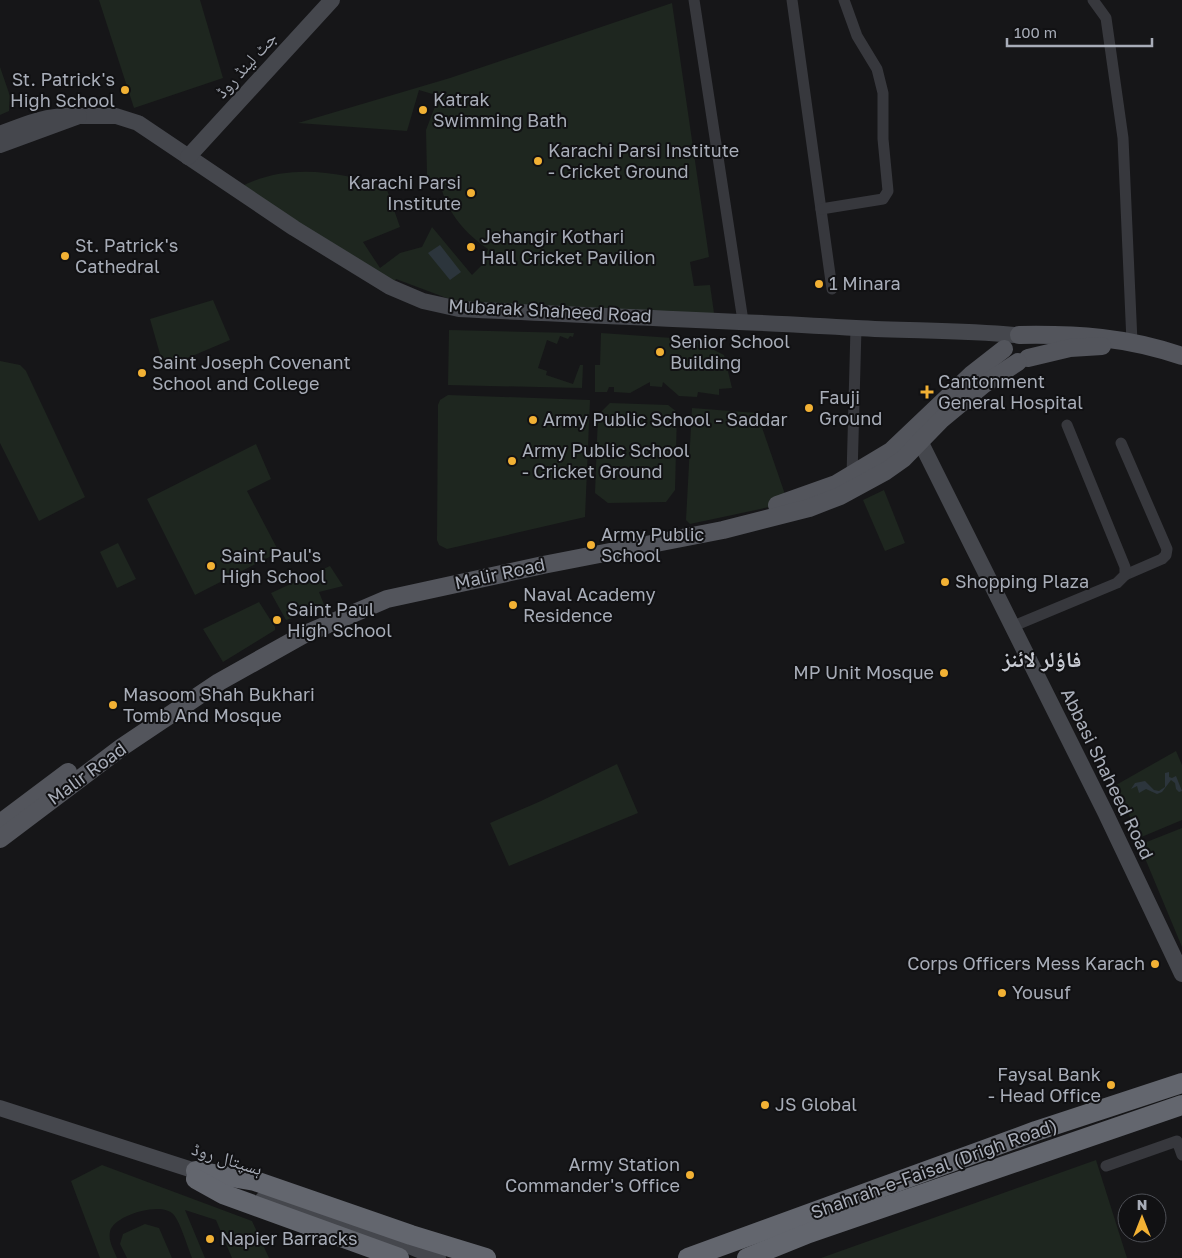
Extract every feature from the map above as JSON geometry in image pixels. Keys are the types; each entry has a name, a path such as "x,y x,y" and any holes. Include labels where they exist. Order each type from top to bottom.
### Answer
{"highway":[{"name":"Shahrah-e-Faisal (Drigh Road)","path":"688,1258 1036,1131 1182,1083"},
{"name":"Shahrah-e-Faisal (Drigh Road)","path":"747,1258 809,1233 1182,1105"},
{"path":"196,1175 223,1194 392,1257"},
{"path":"196,1175 255,1181 475,1257"}],"main road":[{"path":"1010,341 1070,334 1132,342 1182,356"},
{"path":"1010,341 1027,339 1031,346 1023,360"},
{"path":"1010,341 1010,360 1023,360 1088,346 1139,353 1182,367"},
{"name":"Malir Road","path":"0,839 122,747 219,682 287,642 368,606 432,589 723,530 809,508 840,496 886,471 972,374 1010,341"},
{"name":"Malir Road","path":"0,823 33,796 131,729 297,627 360,602 384,590 766,508 814,493 852,476 918,436 983,385 1023,360"}],"street":[{"name":"جٹ لینڈ روڈ","path":"188,158 332,0"},
{"path":"694,0 742,321"},
{"path":"792,0 832,290"},
{"path":"821,208 883,199 888,191 883,139 883,93 878,69 857,36 844,0"},
{"path":"1093,0 1106,18 1123,138 1132,342"},
{"name":"Mubarak Shaheed Road","path":"0,134 40,118 61,115 116,116 138,123 294,228 390,287 423,300 459,309 742,321 856,328 983,332 1010,341"},
{"name":"Mubarak Shaheed Road","path":"0,145 79,116"},
{"path":"852,476 856,328"},
{"path":"1066,424 1124,567 1125,575"},
{"name":"Abbasi Shaheed Road","path":"918,436 1011,627 1105,812 1182,974"},
{"path":"1011,627 1117,583 1125,575 1162,560 1166,556 1167,548 1121,443"},
{"name":"ہسپتال روڈ","path":"0,1108 196,1175"},
{"name":"ہسپتال روڈ","path":"0,1119 336,1215 438,1258"},
{"path":"1106,1166 1177,1141 1182,1156"},
{"name":"ہسپتال روڈ","path":"237,1187 422,1258"}],"shaded area":[{"path":"99,0 200,0 223,78 134,108"},
{"name":"Karachi Parsi Institute","path":"672,3 709,257 690,262 694,286 710,285 715,320 468,306 396,279 393,284 240,187 258,179 276,175 294,172 313,172 350,177 386,187 400,227 363,242 380,268 400,253 422,247 432,227 472,275 484,263 488,249 465,230 453,215 441,187 430,187 427,175 426,130 439,96 419,90 407,131 298,123 450,78"},
{"path":"0,67 10,96 9,111 0,115"},
{"path":"440,245 461,272 450,280 428,253"},
{"path":"213,300 230,340 164,368 150,319"},
{"path":"449,330 574,333 573,337 570,336 568,339 560,336 557,344 547,340 538,368 547,371 546,375 573,384 580,365 583,365 582,388 448,385"},
{"path":"601,333 715,341 714,350 724,355 732,388 719,389 719,395 698,392 697,397 679,396 663,382 662,387 650,386 650,382 630,393 614,392 614,387 609,387 607,392 595,392 595,365 600,365"},
{"path":"0,361 20,365 26,371 85,497 39,521 0,443"},
{"name":"Army Public School - Cricket Ground","path":"448,395 590,400 585,517 447,549 439,545 437,540 438,405 440,400"},
{"path":"610,403 668,405 677,412 675,490 666,502 608,503 595,493 598,415"},
{"path":"692,408 757,413 788,503 690,524 686,520"},
{"path":"256,444 271,479 247,491 279,552 195,595 147,499"},
{"path":"884,490 905,543 885,551 863,500"},
{"path":"118,543 136,579 117,588 100,552"},
{"path":"330,566 343,586 319,592 325,607 286,620 271,593"},
{"path":"259,602 275,630 223,662 203,629"},
{"path":"1176,751 1182,765 1182,820 1139,838 1116,785"},
{"path":"617,764 638,813 509,866 490,823 541,801"},
{"path":"1169,772 1169,777 1176,776 1182,791 1179,792 1176,789 1175,783 1171,780 1162,792 1157,794 1146,789 1139,793 1137,786 1131,789 1135,783 1145,781 1154,790 1159,791 1165,787 1165,773"},
{"path":"1182,828 1182,947 1142,851 1144,843"},
{"path":"1096,1160 1117,1226 1117,1243 1122,1243 1127,1258 821,1258"},
{"path":"102,1165 252,1221 269,1258 232,1258 216,1220 185,1210 205,1258 192,1258 177,1219 168,1211 159,1209 138,1212 119,1220 110,1232 111,1242 117,1258 100,1258 71,1181"},
{"path":"145,1224 159,1228 172,1258 127,1258 120,1244 123,1234"}],"place":[{"name":"St. Patrick's High School","path":"125,90"},
{"name":"Katrak Swimming Bath","path":"423,110"},
{"name":"Karachi Parsi Institute - Cricket Ground","path":"538,161"},
{"name":"Karachi Parsi Institute","path":"471,193"},
{"name":"Jehangir Kothari Hall Cricket Pavilion","path":"471,247"},
{"name":"St. Patrick's Cathedral","path":"65,256"},
{"name":"1 Minara","path":"819,284"},
{"name":"Senior School Building","path":"660,352"},
{"name":"Saint Joseph Covenant School and College","path":"142,373"},
{"name":"Cantonment General Hospital","path":"927,392"},
{"name":"Fauji Ground","path":"809,408"},
{"name":"Army Public School - Saddar","path":"533,420"},
{"name":"Army Public School - Cricket Ground","path":"512,461"},
{"name":"Army Public School","path":"591,545"},
{"name":"Saint Paul's High School","path":"211,566"},
{"name":"Shopping Plaza","path":"945,582"},
{"name":"Naval Academy Residence","path":"513,605"},
{"name":"Saint Paul High School","path":"277,620"},
{"name":"MP Unit Mosque","path":"944,673"},
{"name":"Masoom Shah Bukhari Tomb And Mosque","path":"113,705"},
{"name":"Corps Officers Mess Karach","path":"1155,964"},
{"name":"Yousuf","path":"1002,993"},
{"name":"Faysal Bank - Head Office","path":"1111,1085"},
{"name":"JS Global","path":"765,1105"},
{"name":"Army Station Commander's Office","path":"690,1175"},
{"name":"Napier Barracks","path":"210,1239"}],"district":[{"name":"فاؤلر لائنز","path":"1042,659"}]}
